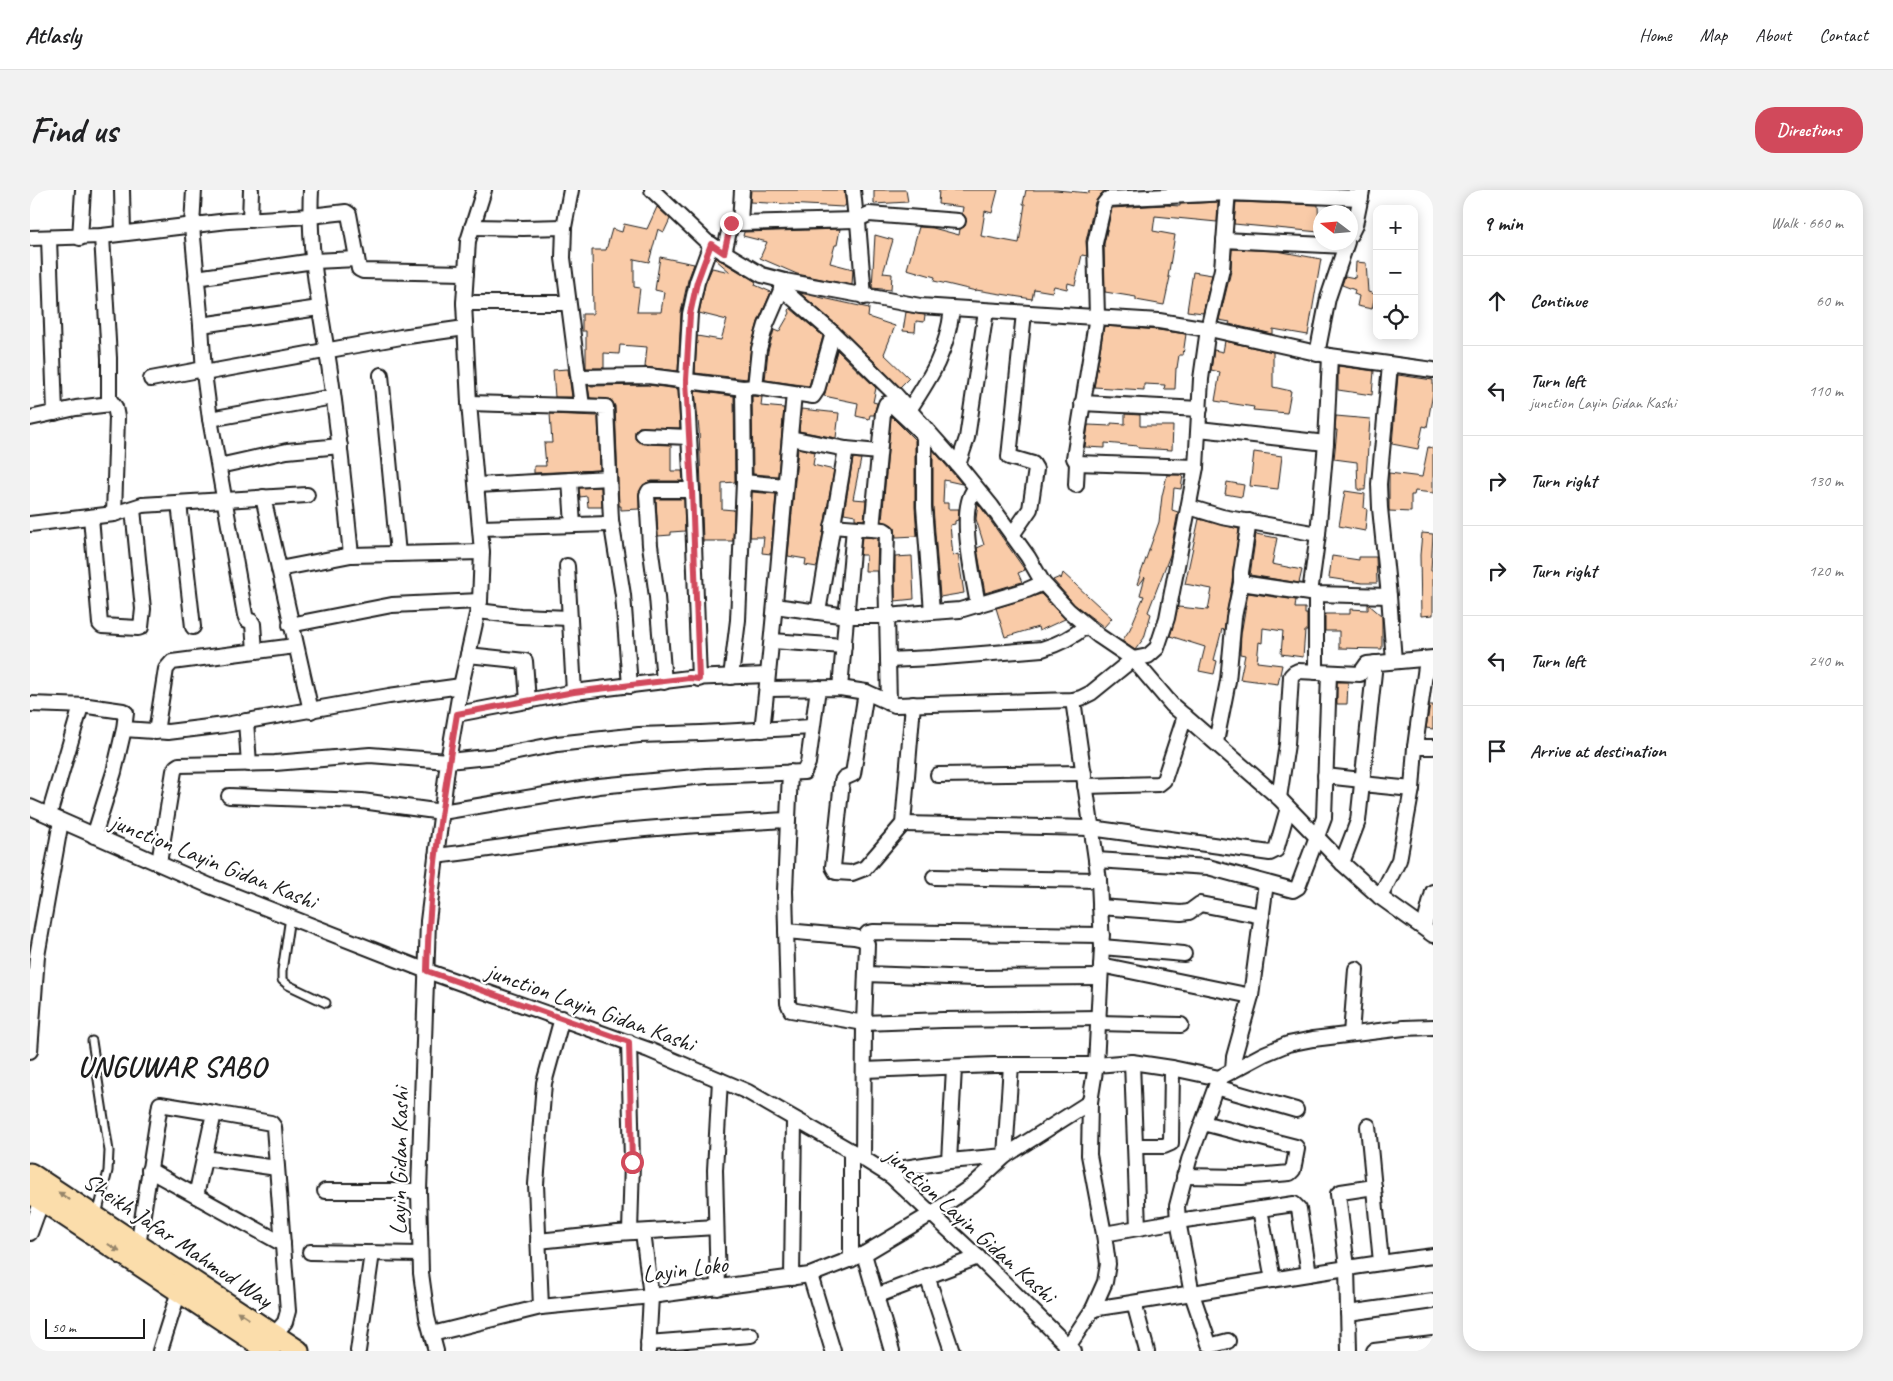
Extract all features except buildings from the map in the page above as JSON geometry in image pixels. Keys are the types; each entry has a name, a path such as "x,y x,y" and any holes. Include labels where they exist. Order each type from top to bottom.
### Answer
{"main road":[{"name":"Sheikh Jafar Mahmud Way","path":"30,1174 138,1246 272,1343"},
{"name":"Sheikh Jafar Mahmud Way","path":"36,1196 179,1291 272,1343 298,1351"}],"street":[{"path":"80,238 83,190"},
{"path":"122,190 123,233"},
{"path":"194,190 192,226 204,371 210,419 245,615 247,620 253,624 255,651"},
{"path":"250,220 251,190"},
{"path":"311,190 310,216 319,308 340,446 352,555"},
{"name":"Layin Gidan Kashi","path":"436,1351 427,1317 420,1254 419,1191 428,921 448,761 461,686 479,606 482,552 469,403 464,303 468,241 484,190"},
{"path":"571,190 564,227 563,258 582,406"},
{"path":"740,223 742,190"},
{"path":"853,190 856,220 858,222 864,296"},
{"path":"654,191 711,244 762,275 783,284 920,306 1159,321 1208,329 1324,355 1433,370"},
{"path":"457,714 574,692 689,678 731,677 866,692 889,703 1073,700 1091,693 1133,659 1148,656 1157,648 1170,607 1196,467 1201,379 1208,329 1222,269 1228,191"},
{"path":"1076,485 1076,463 1074,458 1097,316 1095,242 1104,204 1113,194 1228,191 1361,194 1358,210"},
{"path":"30,238 80,238 346,212 349,214 359,269 466,273"},
{"path":"724,253 731,223 856,220 868,214 958,221"},
{"path":"472,226 564,227"},
{"path":"102,236 109,358 109,399 115,407 117,417 114,514"},
{"path":"50,238 55,413"},
{"path":"1224,240 1313,241"},
{"path":"699,679 686,380 690,314 697,282 711,244"},
{"path":"1096,860 1208,867 1293,890 1298,887 1324,818 1325,776 1322,672 1313,593 1326,444 1324,355 1328,298 1345,250"},
{"path":"196,278 314,261 357,259"},
{"path":"783,284 909,410 958,465 1028,557 1043,583 1069,611 1086,626 1133,659 1172,705 1283,803 1342,863 1380,896 1429,931 1433,892"},
{"path":"731,677 738,620 749,388 758,349 783,284"},
{"path":"464,303 568,303"},
{"path":"201,325 319,308"},
{"path":"909,410 933,374 940,358 949,332 952,309"},
{"path":"958,465 967,438 986,311"},
{"path":"1012,535 1030,509 1036,468 1034,464 1008,457 1024,313"},
{"path":"151,378 327,352 401,337 465,328"},
{"path":"578,377 648,376 814,396 832,333"},
{"path":"1390,364 1379,484 1394,661"},
{"path":"381,375 398,554"},
{"path":"762,730 772,641 794,394"},
{"path":"210,419 333,396"},
{"path":"469,403 606,407 611,520 623,595 630,686"},
{"path":"872,529 883,413 886,404 890,403 922,432 924,438 924,507 932,612"},
{"path":"1082,403 1200,409"},
{"path":"30,418 76,408 111,404"},
{"path":"1199,429 1326,444"},
{"path":"643,435 688,437"},
{"path":"790,438 846,449 879,452"},
{"path":"218,466 287,451 340,446"},
{"path":"818,612 846,449"},
{"path":"1076,463 1196,467"},
{"path":"477,485 609,478"},
{"path":"570,480 573,526"},
{"path":"744,482 785,486"},
{"path":"976,488 969,497 967,538 978,605"},
{"path":"664,682 657,597 650,545 648,495 649,491 652,490 692,490"},
{"path":"30,524 114,514 142,505 307,495"},
{"path":"263,497 290,624 311,710"},
{"path":"179,503 193,627"},
{"path":"1189,507 1222,517 1318,534"},
{"path":"91,516 100,624 102,626 138,628 142,627 143,609 133,509"},
{"path":"480,528 607,524 611,520"},
{"path":"1216,742 1228,681 1234,617 1241,583 1249,521"},
{"path":"832,526 884,530 887,532 889,703"},
{"path":"840,688 854,528"},
{"path":"279,569 352,555 482,552"},
{"path":"566,566 574,692"},
{"path":"775,606 847,616 888,616 960,610 1027,590 1043,583"},
{"path":"1241,583 1313,593 1389,596"},
{"path":"290,624 392,605 479,606 520,616 569,618"},
{"path":"888,660 1042,649 1055,646 1086,626"},
{"path":"772,641 844,646"},
{"path":"156,732 166,669 172,662 295,646"},
{"path":"468,655 526,661 528,701"},
{"path":"903,824 1091,828 1274,853 1283,803 1291,676 1298,671 1360,674 1367,664 1430,659 1415,747 1412,789 1399,860 1380,896"},
{"path":"1342,863 1358,821 1375,663"},
{"path":"124,729 168,732 461,686"},
{"path":"229,796 362,801 442,812 599,786 706,776 804,772 806,770 818,688"},
{"path":"866,692 853,774 842,781 834,871 852,873 865,868 903,824 913,704"},
{"path":"1069,1349 1093,1309 1105,1282 1108,1264 1089,1155 1090,1102 1096,1065 1101,971 1102,941 1099,880 1073,700"},
{"path":"30,704 81,706 123,711 126,716 114,772 94,836"},
{"path":"30,1051 34,955 55,818 81,706"},
{"path":"938,775 1084,779 1159,784 1164,780 1185,716"},
{"path":"246,721 249,764"},
{"path":"158,863 176,767 180,765 249,764 370,755 448,761 497,756 557,744 639,735 812,727"},
{"path":"1415,747 1433,748"},
{"path":"790,772 785,891 788,1002 791,1010 864,1023 943,1020 1098,1021 1181,1025"},
{"path":"1325,776 1412,789"},
{"name":"junction Layin Gidan Kashi","path":"30,807 94,836 290,917 427,971 629,1042 748,1092 794,1120 857,1154 891,1176 978,1256 1069,1349"},
{"path":"436,856 623,831 788,820"},
{"path":"934,877 1099,880"},
{"path":"1233,1070 1234,1057 1251,996 1266,883"},
{"path":"1100,907 1181,913 1189,912 1200,904 1262,916"},
{"path":"786,931 863,939 867,944 864,1070 857,1154 857,1257 876,1296 892,1351"},
{"path":"863,939 868,933 873,932 1102,941 1184,954"},
{"path":"1351,1034 1356,969"},
{"path":"866,974 976,978 1101,971 1251,996"},
{"path":"541,1307 536,1184 544,1083 562,1018"},
{"path":"1228,1341 1213,1345 1209,1344 1192,1294 1178,1221 1177,1206 1184,1176 1217,1083 1233,1070 1288,1044 1351,1034 1433,1027"},
{"path":"629,1042 632,1162 637,1232 650,1296 648,1347 751,1335"},
{"path":"864,1070 1011,1065 1096,1065 1132,1062 1172,1068 1296,1110"},
{"path":"1132,1062 1138,1228"},
{"path":"891,1176 905,1168 1005,1156 1011,1065"},
{"path":"949,1162 954,1068"},
{"path":"1135,1146 1164,1146 1171,1143 1172,1068"},
{"path":"718,1288 715,1170 720,1080"},
{"name":"Layin Loko","path":"432,1334 541,1307 718,1288 810,1275 857,1257 931,1214 972,1186 1005,1156 1090,1102"},
{"path":"138,1246 160,1104 271,1123 275,1133 288,1311 285,1322 272,1343"},
{"path":"196,1196 214,1113"},
{"path":"792,1278 794,1120"},
{"path":"1184,1176 1250,1177 1290,1173 1293,1170 1296,1147 1203,1123"},
{"path":"1368,1126 1381,1262"},
{"path":"204,1158 277,1168"},
{"path":"149,1170 283,1244"},
{"path":"1349,1351 1347,1267 1338,1194 1374,1187"},
{"path":"325,1191 419,1191"},
{"path":"30,1233 36,1196"},
{"path":"1104,1234 1294,1204 1297,1206 1309,1274"},
{"path":"1260,1209 1273,1280"},
{"path":"538,1241 716,1227"},
{"path":"310,1252 420,1254"},
{"path":"358,1351 372,1253"},
{"path":"876,1296 978,1256"},
{"path":"1093,1309 1347,1267 1433,1256"},
{"path":"810,1275 833,1351"},
{"path":"927,1276 952,1351"},
{"path":"160,1351 179,1291"},
{"path":"1348,1313 1433,1301"},
{"path":"1134,1303 1147,1351"},
{"path":"1374,1351 1433,1344"}],"lane":[{"path":"290,917 282,980 288,985 326,1004"},
{"path":"92,1041 109,1151 108,1171 97,1218"}],"district":[{"name":"UNGUWAR SABO","path":"172,1066"}],"route":[{"path":"632,1162 629,1042 427,971 428,921 448,761 457,714 574,692 689,678 699,679 686,380 690,314 697,282 711,244 724,253 731,223"}]}
